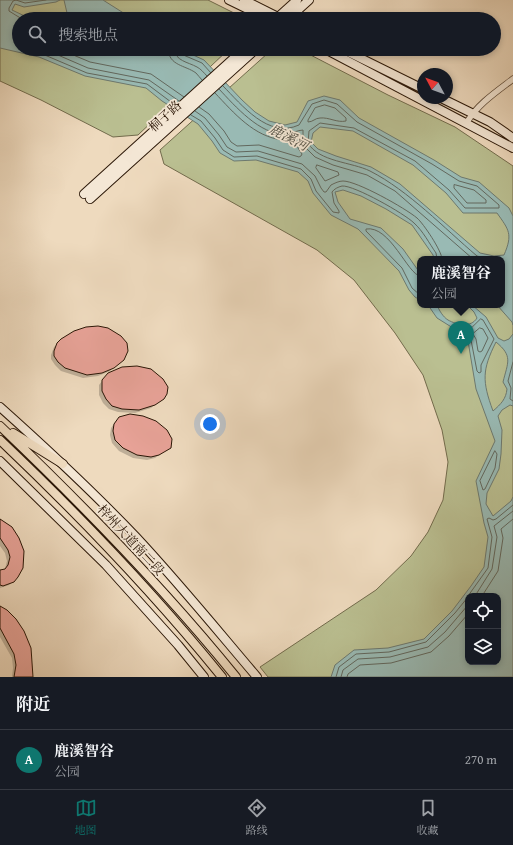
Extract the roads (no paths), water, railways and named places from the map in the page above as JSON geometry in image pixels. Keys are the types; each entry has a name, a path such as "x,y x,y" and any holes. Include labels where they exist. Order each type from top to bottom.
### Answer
{"main road":[{"path":"229,0 254,12"},
{"path":"244,0 267,12"},
{"path":"285,12 297,0"},
{"path":"296,12 309,0"},
{"name":"桐子路","path":"236,56 147,138 87,196 155,141 248,56"},
{"path":"339,56 467,122 513,148"},
{"path":"356,56 417,86"},
{"path":"452,104 490,122 513,138"},
{"path":"0,407 63,464 136,537 203,612 257,677"},
{"path":"0,425 63,464"},
{"name":"梓州大道南二段","path":"0,425 48,471 123,548 200,633 236,677"},
{"name":"梓州大道南二段","path":"0,440 114,554 192,640 222,677"},
{"path":"0,461 106,564 178,645 204,677"}],"street":[{"path":"467,122 472,114 489,97 513,79"}],"water":[{"path":"0,0 60,0 24,7 15,4 12,10 16,12 12,12 12,51 0,48"},
{"path":"64,0 103,0 122,12 67,12"},
{"name":"鹿溪河","path":"35,56 195,56 204,60 255,112 269,121 285,125 297,122 308,101 324,96 340,100 359,118 461,177 479,182 509,208 513,216 513,325 500,308 505,308 505,256 494,256 433,256 412,225 361,196 343,190 335,192 338,202 350,219 381,228 403,249 417,269 417,298 409,290 399,271 358,229 331,215 313,193 308,181 298,172 256,160 234,161 220,153 198,124 162,101 146,88 85,76","holes":["320,127 353,131 413,165 446,193 463,213 497,213 507,228 509,237 507,248 504,255 494,256 480,253 400,184 371,167 318,149 311,142 313,133"]},
{"path":"430,308 438,308 446,319 464,325 471,323 477,318 470,308 476,308 486,317 498,338 504,341 509,339 513,334 513,406 510,405 502,410 498,416 502,430 499,469 487,493 486,504 493,516 511,501 513,497 513,677 331,677 335,665 354,650 388,648 424,639 452,611 465,594 465,665 501,665 501,593 466,593 484,567 488,537 476,481 495,441 476,389 468,341 453,328 437,318","holes":["496,342 505,351 508,360 503,382 507,389 506,396 493,411 485,383 486,368"]}],"place":[{"name":"鹿溪智谷","path":"461,354"}]}
